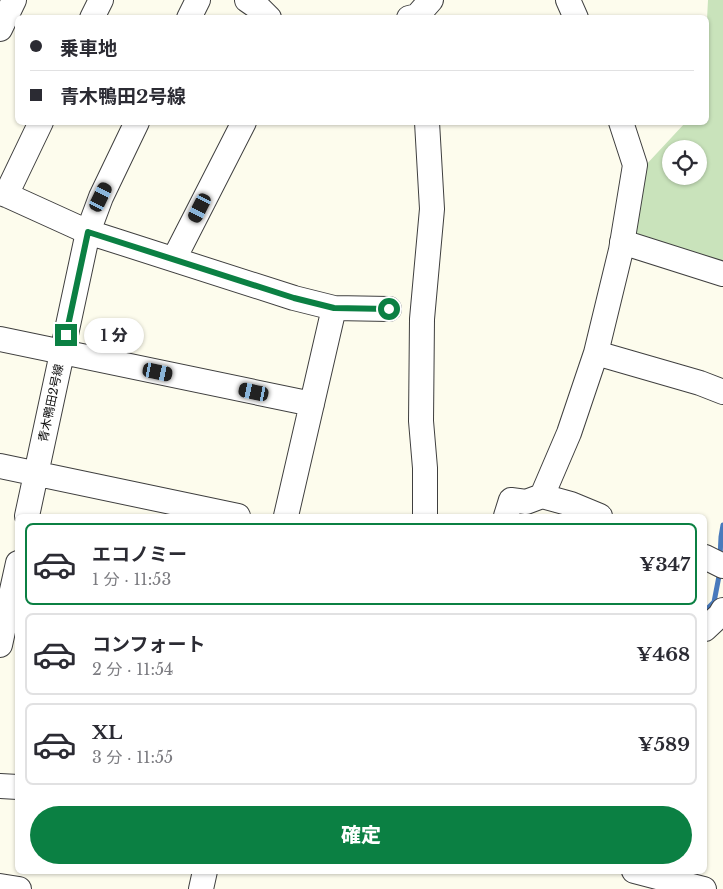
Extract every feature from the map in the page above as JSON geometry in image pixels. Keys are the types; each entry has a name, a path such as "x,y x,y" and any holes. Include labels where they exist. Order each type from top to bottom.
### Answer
{"street":[{"path":"0,29 14,0"},
{"path":"94,15 101,0"},
{"path":"190,15 198,0"},
{"path":"247,0 266,15"},
{"path":"568,0 575,15"},
{"path":"39,125 3,194 88,232 294,298 334,308 389,309"},
{"name":"青木鴨田2号線","path":"27,514 88,232 101,197 136,125"},
{"path":"174,260 242,125"},
{"path":"425,514 422,421 422,319 432,209 427,125"},
{"path":"542,496 569,434 596,353 622,242 635,165 622,125"},
{"path":"622,242 723,274"},
{"path":"286,514 334,308"},
{"path":"0,339 312,404"},
{"path":"596,353 700,383 723,392"},
{"path":"0,466 228,514"},
{"path":"507,514 511,500 526,502 542,496 571,504 595,514"},
{"path":"0,646 15,574"},
{"path":"707,627 723,610"},
{"path":"0,786 15,786"},
{"path":"200,889 204,874"},
{"path":"646,874 704,889"},
{"path":"0,886 19,889"}],"green space":[{"path":"708,0 723,0 723,264 631,239 644,167 662,148 662,185 707,185 707,140 669,140 683,125 709,125"}],"waterway":[{"path":"720,557 723,525"},
{"path":"707,609 714,602 720,571"}],"route":[{"path":"66,335 88,232 294,298 334,308 389,309"}]}
